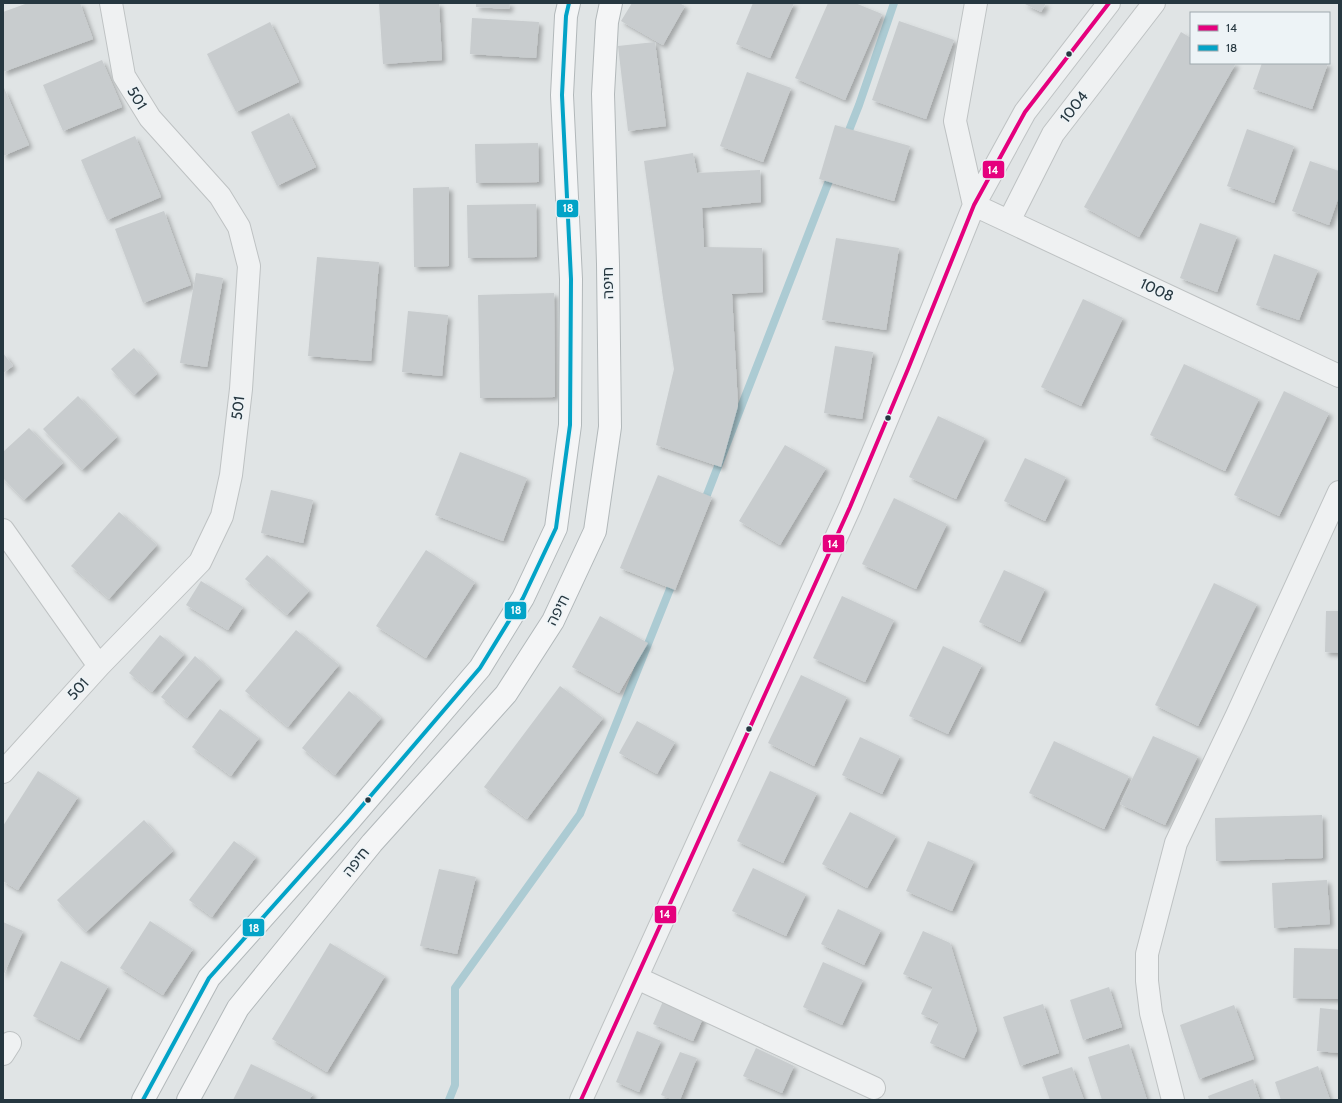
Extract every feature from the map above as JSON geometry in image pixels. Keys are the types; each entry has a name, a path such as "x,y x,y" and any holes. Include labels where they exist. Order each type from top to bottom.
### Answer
{"highway":[{"name":"חיפה","path":"143,1100 209,978 350,820 480,668 523,598 556,528 570,424 571,279 562,95 566,16 569,3"},
{"name":"חיפה","path":"188,1100 238,1008 372,843 506,694 554,621 594,531 610,427 608,264 603,94 607,22 612,3"}],"street":[{"name":"501","path":"3,772 99,666 200,562 222,516 231,475 241,389 249,266 239,227 220,196 150,118 124,76 111,3"},
{"path":"974,205 955,121 976,3"},
{"path":"581,1100 850,507 908,369 974,205 1025,112 1109,3"},
{"name":"1004","path":"1009,221 1053,134 1154,3"},
{"name":"1008","path":"974,205 1339,376"},
{"path":"1173,1100 1150,1013 1147,981 1147,954 1176,843 1237,715 1339,492"},
{"path":"3,530 99,666"},
{"path":"637,978 874,1088"}],"building":[{"path":"28,3 80,3 93,39 3,72 3,12"},
{"path":"379,3 439,3 442,60 383,64"},
{"path":"476,3 510,3 509,9 476,7"},
{"path":"632,3 679,3 685,6 663,45 621,21"},
{"path":"753,3 794,3 770,58 736,44"},
{"path":"828,3 855,3 882,14 845,100 795,78"},
{"path":"1023,3 1046,3 1041,12"},
{"path":"472,18 539,22 536,58 470,54"},
{"path":"899,21 954,40 926,119 872,100"},
{"path":"270,22 299,82 236,112 207,54"},
{"path":"1181,32 1190,37 1190,64 1235,64 1139,237 1084,207"},
{"path":"655,42 666,126 628,131 618,46"},
{"path":"102,60 122,107 63,131 43,85"},
{"path":"1262,64 1328,64 1312,109 1253,89"},
{"path":"747,72 791,88 763,162 720,146"},
{"path":"4,88 29,145 3,156 3,89"},
{"path":"289,113 316,167 277,186 251,132"},
{"path":"835,125 910,146 894,201 819,179"},
{"path":"1247,129 1294,146 1274,203 1227,186"},
{"path":"135,136 161,197 107,220 81,160"},
{"path":"538,143 539,182 476,183 475,144"},
{"path":"693,153 697,173 760,170 761,202 702,208 704,247 762,248 763,292 732,294 738,406 721,467 656,445 674,369 644,161"},
{"path":"1310,161 1339,171 1339,196 1329,225 1292,211"},
{"path":"449,187 449,266 414,267 413,188"},
{"path":"536,204 537,257 468,258 467,205"},
{"path":"164,211 191,285 143,303 115,229"},
{"path":"1200,223 1237,236 1217,292 1180,278"},
{"path":"836,238 899,248 886,330 822,320"},
{"path":"1274,254 1318,270 1299,320 1256,305"},
{"path":"317,257 379,262 371,361 308,356"},
{"path":"196,273 223,278 207,367 180,363"},
{"path":"554,293 555,397 480,398 478,295"},
{"path":"1083,299 1123,318 1081,406 1041,387"},
{"path":"408,311 448,315 442,376 402,372"},
{"path":"835,346 873,352 862,419 824,413"},
{"path":"134,348 157,374 134,395 111,369"},
{"path":"3,353 13,366 3,373"},
{"path":"1184,364 1259,399 1225,471 1150,435"},
{"path":"1284,391 1329,413 1279,516 1234,495"},
{"path":"78,396 117,437 82,470 43,429"},
{"path":"938,416 985,438 956,499 909,477"},
{"path":"29,428 63,463 24,500 3,478 3,452"},
{"path":"785,445 826,468 780,545 739,521"},
{"path":"460,452 527,478 503,541 435,515"},
{"path":"1025,458 1066,477 1045,521 1004,501"},
{"path":"658,475 712,497 675,590 620,568"},
{"path":"271,490 313,500 303,543 261,533"},
{"path":"894,498 947,524 916,589 862,564"},
{"path":"119,512 157,545 109,599 71,566"},
{"path":"426,550 475,582 426,658 376,626"},
{"path":"267,555 309,591 287,615 245,579"},
{"path":"1004,570 1045,589 1020,642 979,622"},
{"path":"201,581 243,607 228,630 186,605"},
{"path":"1214,583 1257,604 1198,726 1155,705"},
{"path":"842,596 894,620 865,682 813,658"},
{"path":"1326,611 1339,611 1339,653 1325,652"},
{"path":"600,616 648,643 619,693 572,667"},
{"path":"296,630 339,665 288,727 245,691"},
{"path":"160,635 184,654 152,692 129,673"},
{"path":"943,646 982,665 948,734 909,716"},
{"path":"195,656 220,678 187,718 161,697"},
{"path":"801,675 847,697 814,766 768,743"},
{"path":"560,686 603,718 527,819 484,787"},
{"path":"349,691 381,718 335,775 302,748"},
{"path":"220,709 259,738 231,776 192,747"},
{"path":"637,721 675,742 657,774 619,753"},
{"path":"1153,736 1198,756 1165,825 1120,804"},
{"path":"860,737 900,756 882,794 842,775"},
{"path":"1054,741 1129,776 1104,829 1029,793"},
{"path":"38,771 78,797 18,890 3,881 3,826"},
{"path":"770,771 817,793 783,863 737,841"},
{"path":"850,812 896,836 867,888 822,864"},
{"path":"1322,815 1323,858 1216,861 1215,818"},
{"path":"144,820 173,851 86,932 57,900"},
{"path":"234,841 256,857 212,917 189,900"},
{"path":"928,841 974,861 952,911 906,891"},
{"path":"753,868 806,894 786,936 732,911"},
{"path":"439,869 476,877 457,954 420,946"},
{"path":"1327,880 1330,924 1274,928 1272,883"},
{"path":"838,909 881,930 864,965 821,944"},
{"path":"150,921 193,949 163,995 120,968"},
{"path":"3,922 23,931 3,976"},
{"path":"923,931 950,943 977,1030 964,1058 930,1043 939,1022 921,1014 933,987 903,974"},
{"path":"330,943 385,976 327,1072 272,1039"},
{"path":"1294,948 1339,949 1339,999 1293,998"},
{"path":"61,961 108,986 79,1040 33,1016"},
{"path":"823,962 863,980 842,1025 803,1007"},
{"path":"1109,987 1122,1027 1083,1040 1070,1000"},
{"path":"664,999 704,1016 693,1041 653,1024"},
{"path":"1043,1004 1059,1053 1020,1066 1003,1017"},
{"path":"1234,1005 1254,1059 1199,1079 1180,1025"},
{"path":"1320,1008 1339,1010 1339,1053 1317,1051"},
{"path":"637,1031 661,1041 639,1092 616,1082"},
{"path":"1129,1044 1147,1100 1102,1100 1088,1057"},
{"path":"756,1048 794,1066 782,1093 743,1076"},
{"path":"680,1052 697,1058 680,1100 674,1100 661,1095"},
{"path":"251,1064 313,1094 309,1100 233,1100"},
{"path":"1318,1066 1330,1100 1281,1100 1275,1082"},
{"path":"1072,1067 1084,1100 1050,1100 1042,1077"},
{"path":"1253,1079 1260,1100 1209,1100 1208,1096"}],"waterway":[{"path":"846,138 894,3"},
{"path":"703,505 832,173"},
{"path":"449,1100 455,1085 455,988 580,814 674,579"}],"transit line":[{"name":"18","path":"143,1100 209,978 350,820 480,668 523,598 556,528 570,425 571,279 562,95 566,16 569,3"},
{"name":"14","path":"581,1100 850,507 908,369 974,205 1025,112 1109,3"}]}
